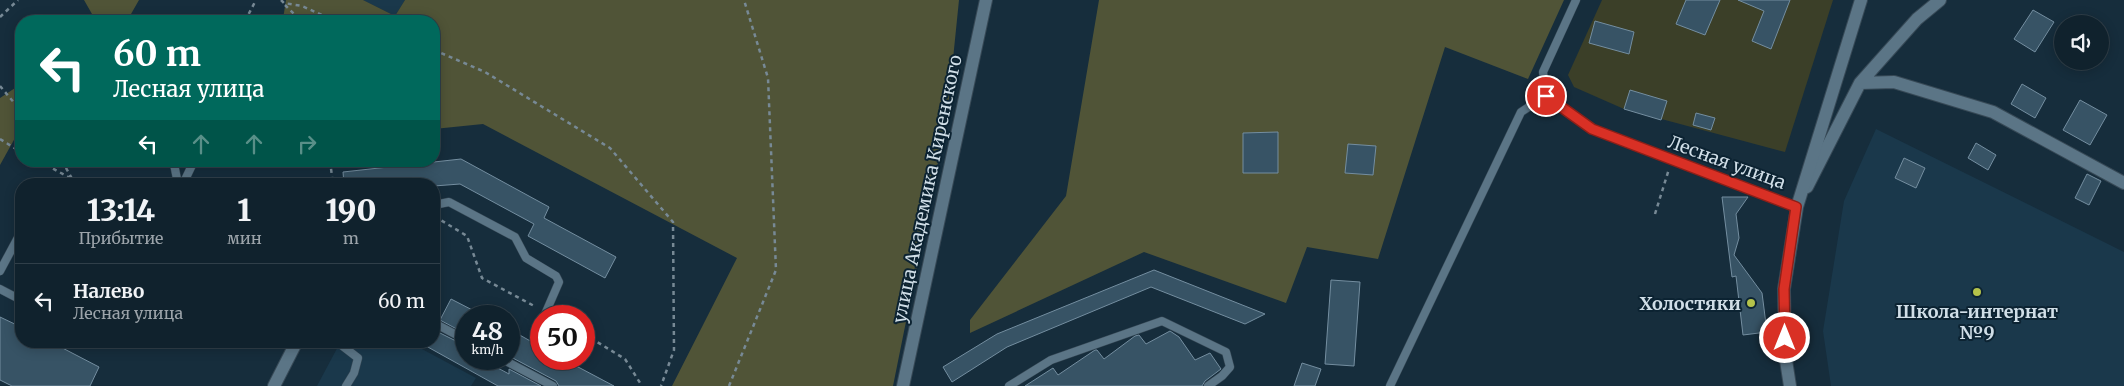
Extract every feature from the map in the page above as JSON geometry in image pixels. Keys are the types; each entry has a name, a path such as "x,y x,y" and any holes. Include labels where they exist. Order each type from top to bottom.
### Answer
{"main road":[{"name":"улица Академика Киренского","path":"903,386 986,0"},
{"name":"Лесная улица","path":"1796,207 1861,0"},
{"path":"1790,386 1785,354 1784,289 1796,207 1860,83 1917,18 1940,0"},
{"path":"1860,83 1894,82 1992,112 2124,182"},
{"path":"274,386 294,348"}],"lane":[{"path":"1390,386 1521,112 1546,96 1543,72 1576,0"},
{"name":"Лесная улица","path":"1546,96 1592,129 1796,207"},
{"path":"440,204 449,202 515,237 526,258 556,276 559,282 549,305"},
{"path":"0,271 15,243"},
{"path":"0,289 15,297"},
{"path":"1009,386 1050,360 1162,321 1226,352 1230,367 1222,376 1208,386"},
{"path":"440,326 455,334"},
{"path":"345,348 358,358 354,373 346,386"},
{"path":"520,369 553,386"}],"path":[{"path":"0,17 18,0"},
{"path":"248,15 256,0"},
{"path":"280,0 295,15"},
{"path":"729,386 776,270 768,78 744,0"},
{"path":"284,4 302,6 322,15"},
{"path":"440,53 485,72 610,148 673,222 674,350 661,386"},
{"path":"0,86 15,104"},
{"path":"0,139 15,148"},
{"path":"1655,214 1673,161"},
{"path":"50,167 69,178"},
{"path":"66,167 73,178"},
{"path":"440,220 467,236 482,278 533,305"},
{"path":"595,341 625,359 642,386"}],"shaded area":[{"path":"363,0 405,0 396,15"},
{"name":"Школа-интернат №9","path":"1876,129 2124,252 2124,386 1831,386 1823,331 1844,201"},
{"path":"337,348 420,348 455,367 455,370 461,370 476,378 471,386 317,386"}],"green space":[{"path":"84,0 139,0 130,15 93,15"},
{"path":"286,0 363,0 393,15 284,15"},
{"path":"405,0 959,0 947,118 893,386 672,386 737,258 483,124 440,128 440,15 396,15"},
{"path":"1099,0 1564,0 1528,79 1445,47 1378,259 1307,247 1286,303 1144,252 970,333 970,320 1066,196"},
{"path":"1602,0 1833,0 1785,152 1624,109 1574,87 1568,75"},
{"path":"15,88 15,138 0,165 0,98"}],"building":[{"path":"1686,0 1720,0 1705,35 1676,24"},
{"path":"1738,0 1790,0 1771,49 1752,41 1764,11"},
{"path":"2033,10 2054,22 2035,52 2014,39"},
{"path":"1595,21 1634,32 1629,54 1589,43"},
{"path":"2022,84 2046,98 2035,118 2011,104"},
{"path":"1630,90 1667,101 1661,120 1624,109"},
{"path":"2080,100 2107,115 2090,145 2063,130"},
{"path":"1696,113 1715,118 1711,130 1693,125"},
{"path":"1278,132 1278,173 1243,173 1243,133"},
{"path":"1976,143 1996,155 1988,170 1968,158"},
{"path":"1348,144 1376,146 1373,175 1345,173"},
{"path":"1904,158 1925,168 1916,188 1895,178"},
{"path":"461,159 549,207 544,218 616,257 605,278 528,236 534,224 460,184 440,186 440,178 344,178 343,172 388,167 440,167 440,161"},
{"path":"2087,174 2101,181 2089,205 2075,198"},
{"path":"1722,197 1748,197 1736,214 1739,238 1734,255 1762,293 1767,332 1743,335 1736,276 1732,277"},
{"path":"1154,270 1265,314 1245,324 1151,287 1007,347 952,382 943,367 997,334"},
{"path":"1331,280 1360,282 1354,366 1325,364"},
{"path":"451,299 463,305 455,305 455,328 440,320"},
{"path":"0,317 15,324 15,348 62,348 99,367 90,386 12,386 0,380"},
{"path":"1170,331 1179,337 1195,360 1210,353 1221,369 1205,381 1202,386 1025,386 1053,368 1058,375 1095,350 1104,359 1135,336 1139,335 1146,344"},
{"path":"440,333 455,340 455,362 430,348 440,348"},
{"path":"520,335 530,341 530,367 520,362"},
{"path":"1302,363 1321,369 1315,386 1294,386"},
{"path":"469,370 502,370 509,374 509,370 511,370 541,386 498,386"},
{"path":"535,370 584,370 614,386 559,386 556,381"}],"place":[{"name":"Школа-интернат №9","path":"1977,292"},
{"name":"Холостяки","path":"1751,303"}],"route":[{"path":"1546,96 1592,129 1796,207 1784,289 1785,338"}]}
